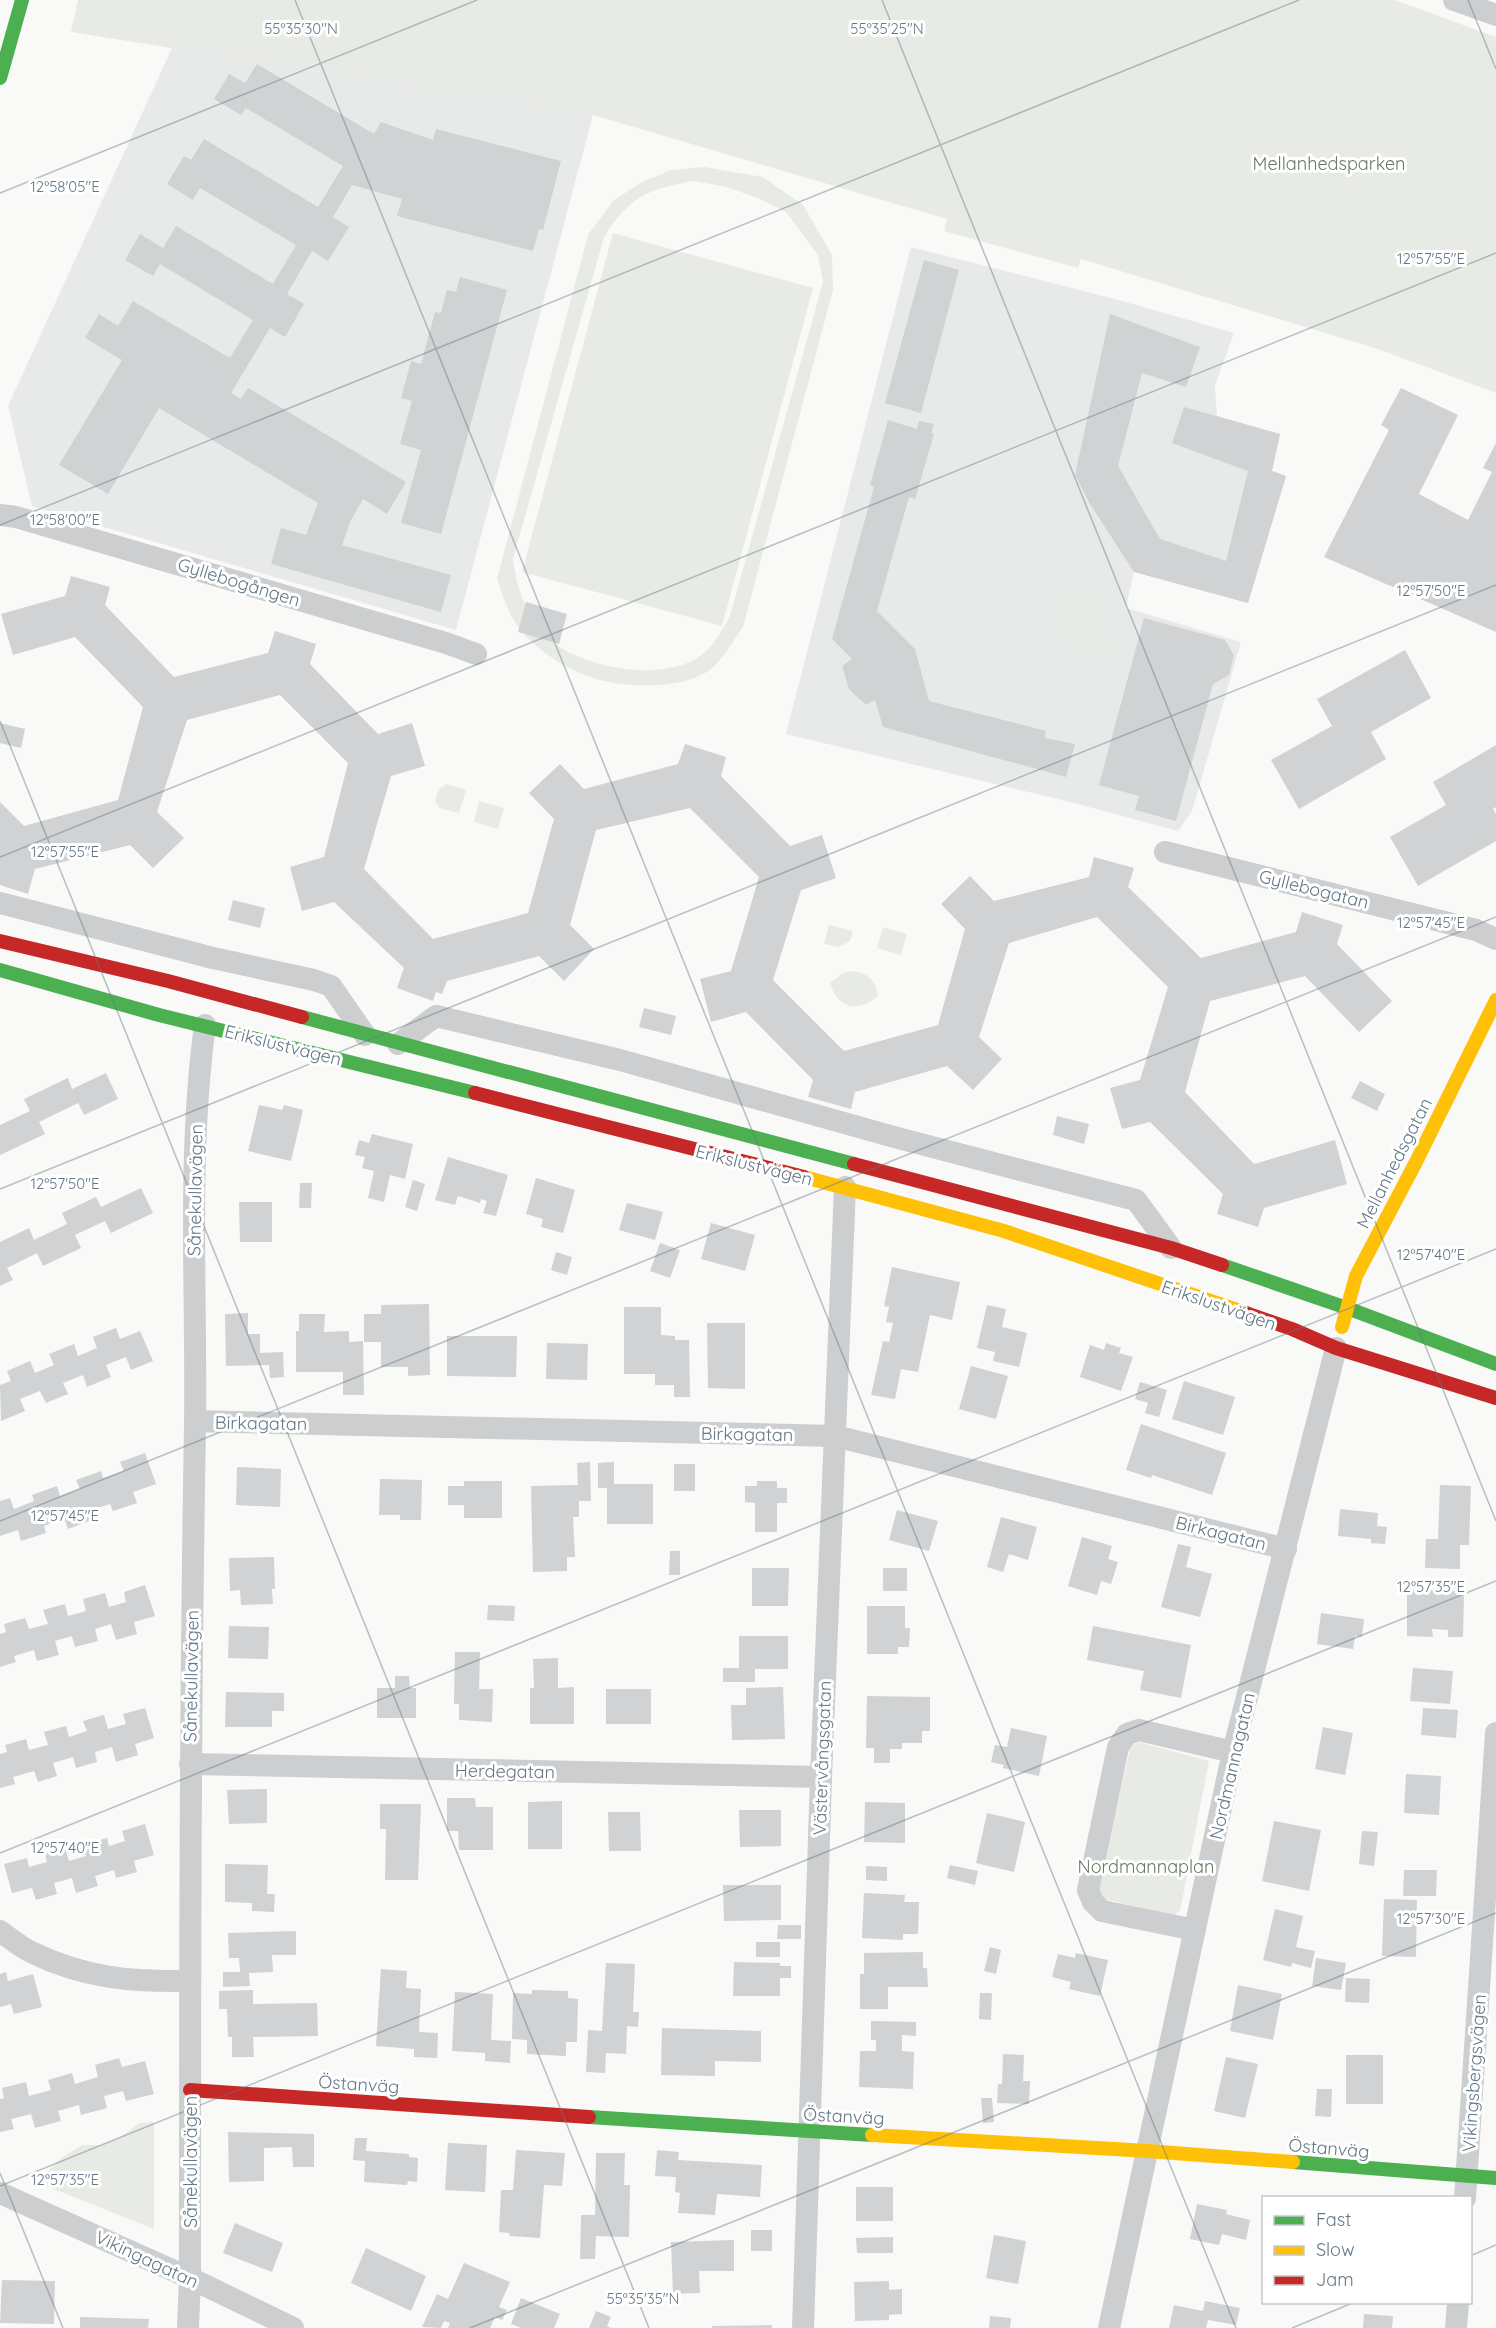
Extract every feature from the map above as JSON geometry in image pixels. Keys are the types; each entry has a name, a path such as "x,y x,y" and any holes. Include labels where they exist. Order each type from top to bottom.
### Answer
{"street":[{"path":"0,78 22,0"},
{"path":"1454,0 1496,15"},
{"name":"Gyllebogången","path":"0,515 16,517 116,545 446,643 476,654"},
{"name":"Gyllebogatan","path":"1165,852 1476,930 1496,939"},
{"name":"Erikslustvägen","path":"0,903 203,956 314,980 331,986 365,1035"},
{"name":"Erikslustvägen","path":"0,941 168,981 1171,1248 1347,1308 1496,1364"},
{"name":"Erikslustvägen","path":"0,970 159,1015 205,1024 845,1187 1004,1231 1281,1326 1336,1348 1496,1398"},
{"name":"Mellanhedsgatan","path":"1336,1348 1356,1276 1496,1000"},
{"path":"398,1044 436,1016 620,1060 894,1137 1136,1200 1171,1248"},
{"name":"Sånekullavägen","path":"188,2328 190,2278 190,1764 195,1421 194,1250 197,1085 205,1024"},
{"name":"Västervångsgatan","path":"802,2328 845,1187"},
{"name":"Nordmannagatan","path":"1109,2328 1233,1752 1336,1348"},
{"name":"Birkagatan","path":"195,1421 835,1436 1286,1549"},
{"path":"1195,1930 1102,1911 1093,1902 1088,1890 1115,1758 1118,1747 1127,1734 1139,1730 1233,1752"},
{"name":"Vikingsbergsvägen","path":"1466,2187 1496,1733"},
{"name":"Herdegatan","path":"190,1764 821,1777"},
{"path":"0,1931 30,1952 86,1973 141,1982 189,1981"},
{"name":"Östanväg","path":"190,2090 810,2132 1148,2151 1466,2187 1496,2178"},
{"name":"Vikingagatan","path":"0,2193 190,2278 293,2328"},
{"path":"1456,2328 1458,2304"}],"shaded area":[{"path":"172,48 593,115 456,630 32,506 8,406"},
{"path":"911,247 1115,299 1234,333 1215,385 1217,416 1280,434 1272,471 1286,476 1248,603 1134,572 1126,608 1241,642 1192,811 1178,831 1070,802 786,734"}],"green space":[{"name":"Mellanhedsparken","path":"78,0 1395,0 1496,37 1496,393 1378,349 1081,259 1078,268 944,231 947,219 593,115 71,32"},
{"path":"704,167 763,177 803,205 832,255 833,290 743,627 721,658 705,673 693,679 663,685 631,685 587,676 561,664 537,646 514,621 497,579 588,235 613,201 642,182 671,170","holes":["694,181 727,187 760,199 786,212 818,255 823,282 730,616 709,648 685,664 667,669 647,670 607,666 570,653 552,641 526,605 519,589 513,559 604,237 631,204 664,187"]},
{"path":"613,233 813,288 722,626 522,572"},
{"path":"1063,589 1110,602 1102,630 1120,635 1113,662 1064,649 1061,640 1066,620 1047,615 1053,594"},
{"path":"446,784 466,790 459,813 439,808 435,800 439,789"},
{"path":"479,801 504,808 498,829 474,822"},
{"path":"829,925 853,931 850,941 839,947 824,944"},
{"path":"883,927 907,934 901,955 877,948"},
{"path":"851,971 870,978 878,996 863,1005 850,1006 843,1003 830,983 843,973"},
{"name":"Nordmannaplan","path":"1138,1742 1209,1761 1180,1911 1173,1916 1101,1898 1098,1886 1130,1749"},
{"path":"154,2122 154,2229 41,2184 48,2171 61,2158 82,2145 101,2145 119,2138 140,2123"}],"building":[{"path":"257,64 374,134 381,122 433,140 436,129 561,161 543,230 539,229 533,251 397,216 402,199 352,185 333,217 349,227 328,261 312,251 287,294 304,304 285,337 270,328 231,393 241,399 248,388 406,482 387,514 363,499 350,522 342,545 451,575 441,612 271,564 281,528 306,535 318,503 159,408 108,494 59,465 122,360 85,338 99,314 118,326 133,301 230,358 253,320 160,264 153,276 125,260 140,234 163,248 176,226 273,284 296,245 200,188 193,200 167,184 184,156 191,160 204,139 318,207 343,166 246,108 241,115 214,99 229,74 245,83"},
{"path":"924,260 959,270 921,413 885,403"},
{"path":"460,277 507,290 441,534 401,523 421,450 400,444 412,401 401,398 411,361 421,364 435,312 441,313 447,290 456,292"},
{"path":"1110,314 1200,347 1186,387 1142,373 1118,466 1160,539 1226,561 1248,471 1172,443 1184,407 1280,434 1272,471 1286,476 1248,603 1134,572 1090,504 1075,475"},
{"path":"1401,388 1458,415 1419,494 1468,520 1492,472 1483,468 1496,443 1496,632 1324,557 1389,430 1381,425"},
{"path":"888,420 917,429 919,421 934,424 931,433 934,434 915,499 909,497 877,611 915,649 929,701 1046,731 1045,738 1075,744 1066,777 883,727 875,700 866,705 849,689 842,666 852,659 832,639 874,487 870,485"},
{"path":"71,576 110,587 105,605 174,677 268,653 275,631 316,644 310,664 378,734 412,723 425,766 391,776 364,869 433,939 528,913 554,819 529,793 560,764 584,789 678,764 685,744 726,757 721,776 790,846 822,835 836,878 801,890 773,980 844,1051 938,1025 965,929 941,904 970,876 994,901 1089,877 1094,857 1134,868 1128,887 1201,958 1296,932 1302,912 1343,925 1337,944 1392,1001 1359,1032 1305,976 1210,1001 1185,1092 1254,1164 1335,1140 1347,1184 1264,1208 1258,1227 1217,1214 1223,1194 1150,1122 1122,1129 1110,1088 1140,1080 1168,987 1097,917 1009,943 979,1037 1002,1059 973,1090 947,1066 855,1092 851,1109 808,1097 813,1080 746,1012 711,1022 700,979 731,971 759,877 690,808 596,830 570,925 594,949 564,981 539,956 447,981 442,994 436,992 433,1001 397,988 404,968 334,902 302,911 290,867 324,857 348,763 280,695 187,720 157,812 184,838 153,868 130,845 35,869 28,894 0,885 0,802 24,826 118,800 143,707 75,637 13,655 1,614 65,596"},
{"path":"526,602 567,614 559,644 518,632"},
{"path":"1144,618 1225,640 1234,655 1229,675 1213,684 1176,821 1135,810 1139,796 1099,785"},
{"path":"1405,650 1431,698 1371,732 1386,759 1299,809 1271,760 1332,726 1317,699"},
{"path":"0,723 25,729 21,748 0,743"},
{"path":"1496,745 1496,807 1493,809 1496,814 1496,841 1418,886 1390,837 1446,805 1433,782"},
{"path":"233,900 265,908 260,928 228,920"},
{"path":"644,1008 676,1016 671,1035 639,1027"},
{"path":"106,1073 118,1099 84,1115 78,1103 39,1122 45,1134 0,1155 0,1125 30,1111 24,1099 68,1078 72,1089"},
{"path":"1360,1081 1385,1094 1377,1111 1351,1098"},
{"path":"259,1105 282,1110 284,1105 303,1110 291,1161 248,1151"},
{"path":"1057,1116 1089,1124 1084,1144 1053,1135"},
{"path":"372,1134 413,1144 405,1179 390,1175 384,1202 368,1198 374,1171 362,1168 365,1157 355,1155 359,1140 369,1143"},
{"path":"448,1157 508,1175 496,1216 483,1213 487,1201 481,1199 480,1203 458,1196 455,1205 435,1200"},
{"path":"536,1178 575,1190 563,1233 541,1227 543,1219 526,1214"},
{"path":"413,1180 425,1184 417,1211 405,1207"},
{"path":"300,1183 312,1183 311,1208 299,1208"},
{"path":"141,1188 153,1213 111,1233 105,1221 75,1235 81,1248 43,1266 37,1253 7,1268 13,1280 0,1286 0,1242 29,1228 34,1240 67,1224 62,1213 96,1197 101,1207"},
{"path":"239,1202 272,1202 272,1242 240,1242"},
{"path":"627,1203 663,1212 655,1240 619,1230"},
{"path":"711,1223 755,1235 745,1271 701,1259"},
{"path":"660,1243 680,1250 670,1278 650,1271"},
{"path":"556,1252 572,1257 567,1275 551,1270"},
{"path":"892,1267 960,1282 952,1320 930,1315 918,1372 901,1369 895,1399 871,1395 883,1341 889,1342 893,1323 886,1322 889,1307 884,1306"},
{"path":"429,1304 430,1375 408,1376 408,1367 381,1367 381,1342 364,1342 364,1314 381,1314 381,1305"},
{"path":"987,1305 1006,1309 1002,1327 1027,1333 1019,1367 993,1361 995,1352 977,1348"},
{"path":"624,1307 661,1307 661,1335 675,1336 675,1340 689,1340 690,1397 674,1397 674,1385 655,1385 655,1374 624,1374"},
{"path":"248,1313 248,1334 260,1334 260,1353 283,1352 284,1377 270,1378 269,1365 226,1366 225,1314"},
{"path":"299,1314 325,1314 324,1332 349,1331 349,1342 363,1341 364,1395 343,1395 343,1372 296,1372 296,1331 299,1331"},
{"path":"707,1323 745,1323 745,1389 708,1388"},
{"path":"116,1328 120,1339 140,1331 153,1361 131,1370 126,1357 106,1365 111,1377 87,1387 83,1375 63,1383 68,1394 46,1403 40,1391 20,1399 25,1411 1,1421 0,1385 11,1381 7,1371 30,1361 35,1373 54,1365 49,1354 74,1344 78,1356 97,1348 93,1337"},
{"path":"447,1336 517,1336 516,1377 447,1376"},
{"path":"547,1343 588,1344 587,1380 546,1379"},
{"path":"1106,1343 1121,1348 1119,1353 1133,1357 1121,1391 1080,1377 1090,1345 1104,1350"},
{"path":"971,1366 1008,1376 996,1419 959,1409"},
{"path":"1184,1381 1235,1397 1223,1435 1172,1419"},
{"path":"1140,1382 1167,1390 1159,1417 1145,1413 1148,1403 1135,1399"},
{"path":"1141,1424 1226,1453 1212,1495 1152,1475 1151,1478 1126,1470"},
{"path":"145,1453 156,1484 133,1492 137,1503 113,1511 110,1504 89,1511 92,1520 68,1529 64,1518 44,1526 46,1533 21,1541 18,1530 0,1536 0,1501 10,1498 14,1509 34,1501 32,1495 57,1486 60,1496 80,1489 76,1480 101,1471 103,1478 124,1471 120,1462"},
{"path":"590,1462 591,1501 579,1501 579,1517 573,1517 575,1557 567,1557 567,1571 533,1572 531,1486 578,1485 577,1463"},
{"path":"614,1462 614,1484 653,1484 653,1524 607,1524 607,1488 598,1488 598,1463"},
{"path":"674,1464 695,1464 695,1491 674,1491"},
{"path":"237,1467 281,1469 280,1507 236,1505"},
{"path":"380,1479 422,1480 421,1520 400,1520 400,1515 379,1515"},
{"path":"464,1481 502,1481 502,1518 464,1518 464,1505 448,1505 448,1486 464,1486"},
{"path":"757,1481 777,1481 777,1488 787,1488 787,1503 777,1503 777,1532 755,1532 755,1503 745,1502 745,1486 757,1486"},
{"path":"1440,1485 1471,1486 1469,1545 1460,1545 1460,1569 1425,1568 1426,1539 1438,1539"},
{"path":"1340,1509 1378,1513 1377,1526 1387,1527 1385,1544 1371,1543 1371,1539 1338,1536"},
{"path":"897,1510 938,1521 929,1551 889,1540"},
{"path":"1001,1517 1037,1527 1028,1560 1009,1554 1003,1572 987,1567"},
{"path":"1082,1537 1112,1546 1108,1559 1118,1562 1111,1584 1101,1581 1097,1595 1068,1586"},
{"path":"1178,1544 1191,1547 1186,1567 1212,1574 1200,1617 1161,1607"},
{"path":"670,1551 680,1551 680,1575 669,1575"},
{"path":"274,1557 273,1604 241,1605 240,1590 230,1591 229,1558"},
{"path":"752,1568 789,1568 788,1606 752,1606"},
{"path":"883,1568 907,1568 907,1591 883,1591"},
{"path":"145,1585 155,1616 134,1622 137,1634 116,1640 111,1624 95,1629 98,1641 75,1647 72,1636 55,1641 59,1655 37,1661 34,1650 14,1656 16,1662 0,1667 0,1634 6,1632 4,1624 25,1618 29,1629 48,1624 43,1610 65,1604 68,1616 86,1611 83,1599 105,1593 109,1607 126,1602 124,1592"},
{"path":"1407,1590 1464,1591 1463,1637 1448,1637 1448,1630 1432,1629 1433,1637 1407,1636"},
{"path":"488,1605 515,1606 514,1621 487,1620"},
{"path":"867,1606 905,1606 905,1628 910,1628 909,1647 898,1647 898,1654 867,1654"},
{"path":"1321,1613 1364,1619 1362,1637 1355,1636 1353,1649 1317,1644"},
{"path":"229,1626 269,1627 268,1659 228,1658"},
{"path":"1093,1626 1191,1645 1181,1698 1140,1690 1144,1671 1087,1660"},
{"path":"739,1636 788,1636 788,1669 755,1669 755,1682 723,1682 723,1668 739,1668"},
{"path":"455,1652 480,1652 479,1689 493,1689 492,1722 459,1720 459,1704 454,1704"},
{"path":"558,1658 558,1688 574,1687 574,1724 530,1724 530,1688 534,1688 533,1659"},
{"path":"1413,1668 1453,1671 1450,1704 1410,1701"},
{"path":"395,1676 409,1676 410,1688 416,1688 416,1718 377,1718 377,1688 395,1688"},
{"path":"783,1687 785,1739 732,1740 731,1705 746,1705 746,1688"},
{"path":"606,1689 651,1689 651,1724 606,1724"},
{"path":"226,1692 284,1693 284,1711 272,1711 272,1727 225,1727"},
{"path":"867,1696 930,1697 930,1731 922,1731 922,1743 902,1743 902,1749 890,1749 890,1763 874,1763 874,1748 866,1748"},
{"path":"145,1708 154,1738 135,1744 138,1755 116,1762 112,1747 95,1752 97,1762 76,1768 73,1757 53,1763 57,1776 38,1782 34,1771 13,1777 15,1784 0,1788 0,1754 7,1752 5,1745 26,1739 29,1750 48,1745 44,1732 66,1726 69,1737 87,1731 83,1721 104,1715 108,1729 126,1724 123,1714"},
{"path":"1423,1708 1458,1710 1456,1738 1421,1735"},
{"path":"1323,1727 1353,1733 1345,1775 1315,1769"},
{"path":"1011,1728 1047,1736 1039,1776 1003,1768 1004,1765 991,1762 995,1745 1007,1747"},
{"path":"1406,1774 1441,1776 1439,1815 1404,1813"},
{"path":"267,1789 267,1823 229,1824 227,1790"},
{"path":"447,1798 475,1798 476,1807 493,1807 493,1850 459,1850 458,1831 447,1831"},
{"path":"562,1801 562,1849 528,1849 528,1802"},
{"path":"865,1802 905,1803 905,1843 864,1842"},
{"path":"380,1804 421,1804 418,1880 385,1880 386,1829 380,1829"},
{"path":"739,1810 781,1810 781,1846 740,1847"},
{"path":"608,1812 640,1812 641,1851 609,1851"},
{"path":"987,1813 1025,1822 1014,1872 976,1863"},
{"path":"1274,1821 1321,1830 1309,1891 1262,1881"},
{"path":"145,1824 154,1855 134,1861 137,1872 116,1878 114,1870 95,1876 98,1886 76,1893 72,1878 54,1883 57,1894 36,1900 32,1888 12,1893 4,1864 27,1858 29,1867 47,1862 45,1853 65,1847 69,1861 86,1856 84,1845 107,1838 109,1846 125,1841 122,1831"},
{"path":"1362,1831 1378,1832 1374,1866 1359,1864"},
{"path":"225,1864 268,1865 267,1894 275,1894 274,1912 252,1911 252,1903 225,1902"},
{"path":"950,1865 978,1871 975,1885 947,1878"},
{"path":"866,1866 887,1867 887,1881 866,1880"},
{"path":"1404,1870 1437,1870 1436,1896 1403,1896"},
{"path":"723,1885 781,1885 781,1920 724,1921"},
{"path":"864,1893 905,1895 904,1902 919,1902 918,1934 903,1934 903,1940 862,1938"},
{"path":"1384,1899 1417,1900 1416,1957 1382,1956"},
{"path":"1275,1909 1303,1916 1296,1947 1315,1951 1311,1968 1292,1963 1291,1967 1263,1960"},
{"path":"778,1925 801,1925 801,1939 777,1939"},
{"path":"296,1931 296,1955 272,1955 273,1972 249,1973 250,1986 223,1987 223,1972 240,1972 239,1958 229,1958 228,1933"},
{"path":"756,1942 780,1942 780,1957 756,1957"},
{"path":"990,1947 1001,1950 996,1974 984,1971"},
{"path":"923,1952 923,1968 927,1968 928,1987 888,1987 888,2009 860,2009 860,1974 864,1974 864,1953"},
{"path":"1076,1953 1108,1960 1100,1996 1069,1989 1071,1982 1052,1977 1058,1954 1075,1958"},
{"path":"1316,1958 1346,1963 1341,1990 1312,1986"},
{"path":"734,1962 780,1963 780,1966 791,1966 791,1978 780,1978 780,1996 733,1996"},
{"path":"606,1963 635,1964 633,2012 639,2012 638,2027 627,2026 626,2054 606,2053 605,2073 586,2072 588,2030 602,2031"},
{"path":"381,1969 407,1971 406,1988 421,1989 419,2032 438,2033 437,2058 414,2057 414,2049 376,2046"},
{"path":"6,1972 8,1981 33,1974 42,2007 14,2014 11,2004 0,2007 0,1974"},
{"path":"1346,1978 1370,1979 1369,2003 1345,2002"},
{"path":"1238,1985 1282,1994 1273,2040 1230,2031"},
{"path":"253,1990 253,2004 317,2003 318,2036 253,2037 254,2057 232,2057 232,2037 228,2037 227,2009 219,2009 219,1991"},
{"path":"532,1990 568,1991 568,1998 578,1999 577,2042 566,2042 566,2056 527,2054 527,2040 512,2039 513,1993 532,1994"},
{"path":"455,1992 493,1994 491,2040 511,2041 510,2063 485,2061 485,2053 452,2051"},
{"path":"980,1993 992,1993 991,2020 979,2019"},
{"path":"871,2021 916,2022 916,2036 902,2035 902,2051 914,2052 913,2089 859,2087 860,2051 876,2051 876,2040 871,2040"},
{"path":"662,2028 761,2031 761,2062 715,2061 715,2076 661,2075"},
{"path":"1003,2054 1024,2055 1023,2081 1030,2081 1029,2104 997,2103 998,2084 1002,2084"},
{"path":"1346,2055 1383,2055 1383,2104 1346,2104"},
{"path":"1226,2057 1258,2064 1245,2118 1214,2111"},
{"path":"119,2058 122,2067 145,2061 154,2094 126,2101 123,2091 104,2096 107,2108 81,2115 79,2105 58,2111 61,2121 35,2128 31,2114 11,2119 14,2129 0,2132 0,2099 4,2098 2,2088 26,2082 29,2096 51,2090 48,2080 72,2073 75,2084 98,2077 95,2065"},
{"path":"1317,2089 1332,2089 1331,2117 1315,2116"},
{"path":"981,2098 992,2098 994,2122 983,2123"},
{"path":"228,2132 314,2134 314,2167 293,2167 292,2147 264,2148 264,2181 229,2182"},
{"path":"355,2138 367,2138 366,2151 409,2154 409,2157 418,2158 417,2182 408,2181 407,2185 364,2182 365,2161 353,2160"},
{"path":"448,2143 487,2145 485,2192 445,2190"},
{"path":"516,2150 565,2153 562,2186 544,2185 540,2238 510,2236 509,2233 499,2232 501,2190 513,2190"},
{"path":"657,2150 679,2152 678,2160 762,2165 760,2197 717,2194 715,2215 678,2213 680,2193 675,2192 676,2177 655,2176"},
{"path":"596,2153 625,2153 624,2185 630,2185 629,2237 596,2236 595,2259 580,2259 581,2215 595,2215"},
{"path":"856,2187 893,2187 893,2221 856,2221"},
{"path":"1197,2204 1227,2210 1226,2214 1250,2220 1246,2240 1222,2234 1219,2245 1190,2239"},
{"path":"235,2223 283,2243 272,2272 223,2253"},
{"path":"751,2230 772,2230 772,2251 751,2251"},
{"path":"994,2235 1026,2241 1018,2284 986,2278"},
{"path":"893,2237 893,2253 857,2253 856,2238"},
{"path":"734,2240 734,2271 699,2271 700,2293 673,2294 671,2242"},
{"path":"366,2248 426,2276 411,2311 351,2283"},
{"path":"464,2263 510,2282 499,2307 507,2310 502,2320 495,2317 490,2328 448,2328 450,2323 444,2321 441,2328 422,2327 437,2294 448,2299"},
{"path":"2,2280 55,2281 54,2324 0,2323"},
{"path":"889,2281 889,2290 902,2289 902,2314 889,2315 889,2320 855,2321 854,2282"},
{"path":"521,2298 560,2314 554,2328 521,2328 511,2324"},
{"path":"1205,2301 1240,2308 1236,2325 1208,2320 1206,2328 1169,2328 1174,2305 1203,2311"},
{"path":"596,2311 611,2317 607,2326 611,2328 589,2328"},
{"path":"1364,2314 1393,2316 1392,2328 1363,2328"},
{"path":"990,2316 1011,2318 1010,2328 989,2328"},
{"path":"80,2317 149,2319 148,2328 80,2328"},
{"path":"772,2325 772,2328 712,2328 712,2326"}],"traffic: fast":[{"path":"0,78 22,0"},
{"path":"0,970 159,1015 475,1093"},
{"path":"302,1017 854,1164"},
{"path":"1222,1265 1347,1308 1496,1364"},
{"path":"589,2117 872,2135"},
{"path":"1293,2162 1496,2178"}],"traffic: slow":[{"path":"1342,1327 1356,1276 1416,1162 1496,1000"},
{"path":"804,1177 1004,1231 1246,1313"},
{"path":"872,2135 1293,2162"}],"traffic: jam":[{"path":"0,941 168,981 302,1017"},
{"path":"475,1093 804,1177"},
{"path":"854,1164 1171,1248 1222,1265"},
{"path":"1246,1313 1336,1348 1496,1398"},
{"path":"190,2090 589,2117"}]}
